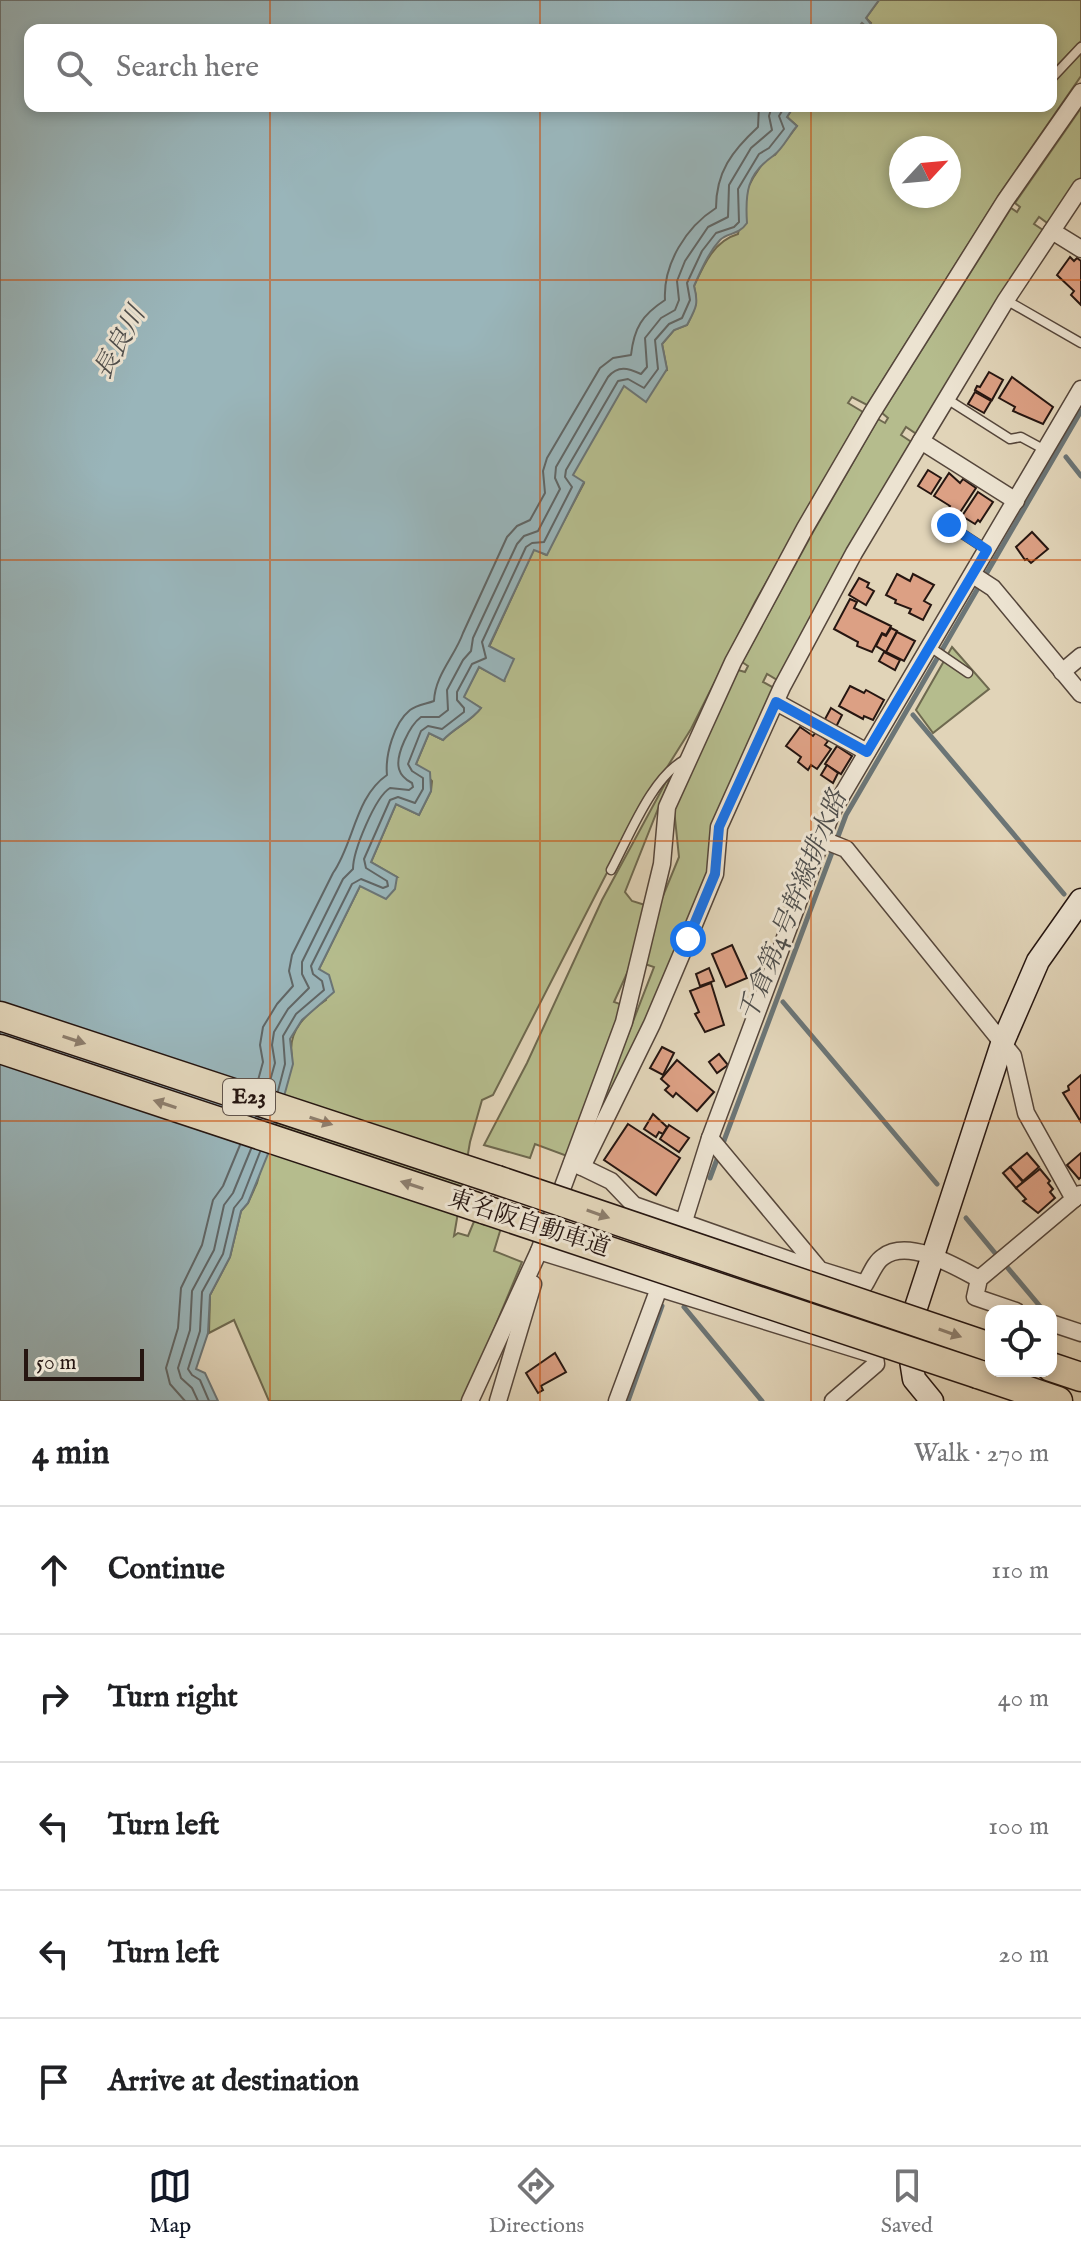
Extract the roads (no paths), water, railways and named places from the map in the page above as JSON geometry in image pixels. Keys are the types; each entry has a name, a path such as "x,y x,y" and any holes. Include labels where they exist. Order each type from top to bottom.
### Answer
{"highway":[{"name":"東名阪自動車道","path":"0,1016 378,1139 985,1345"},
{"name":"東名阪自動車道","path":"0,1049 1058,1401"},
{"path":"1057,1369 1081,1377"}],"street":[{"path":"577,1165 624,1022 662,864 667,807 740,649 872,413 1005,201 1081,92"},
{"path":"470,1401 577,1165 652,1024 715,874 719,827 776,702 854,553 1006,300 1081,187"},
{"path":"1052,231 1081,249"},
{"path":"617,1401 684,1221 717,1147 830,842 832,812 932,648 979,579 987,550 1081,389"},
{"path":"921,441 1016,501"},
{"path":"979,579 1081,694"},
{"path":"1062,672 1081,656"},
{"path":"776,702 867,752"},
{"path":"830,842 846,849 1013,1056 1026,1113 1078,1196 979,1279 975,1297 998,1305"},
{"path":"932,1401 914,1379 907,1335 1002,1044 1038,961 1081,900"},
{"path":"717,1147 820,1270"},
{"path":"577,1165 611,1181 634,1205 865,1284"},
{"path":"833,1401 876,1364 865,1284 881,1258 899,1249 934,1257 979,1279"},
{"path":"539,1251 875,1355"},
{"path":"498,1401 532,1288 539,1251"},
{"path":"1057,1325 1081,1333"}],"lane":[{"path":"1057,73 1081,47"},
{"path":"1006,300 1081,343"},
{"path":"946,399 1010,439 1021,437 1045,450"},
{"path":"949,525 987,550"},
{"path":"932,648 968,673"},
{"path":"611,870 648,801 671,766 690,756"}],"water":[{"name":"長良川","path":"0,0 879,0 866,18 871,24 24,24 24,112 790,112 787,117 797,126 780,150 753,177 747,193 747,223 720,240 712,250 694,286 696,302 687,325 674,330 662,344 667,369 646,402 624,386 573,475 584,482 547,555 534,550 489,646 514,659 504,681 479,667 464,697 481,708 443,740 429,733 416,764 430,772 431,791 419,815 396,804 371,862 397,877 395,889 386,899 360,886 319,969 329,975 334,992 302,1020 290,1039 293,1064 268,1154 248,1203 241,1211 230,1257 210,1295 208,1333 196,1369 205,1373 218,1401 0,1401"}],"waterway":[{"name":"千倉第4号幹線排水路","path":"710,1178 846,815 1081,411"},
{"path":"1066,457 1081,476"},
{"path":"913,715 1064,894"},
{"path":"783,1002 937,1184"},
{"path":"966,1218 995,1253"},
{"path":"1007,1267 1039,1305"},
{"path":"628,1401 662,1306"},
{"name":"千倉第4号幹線排水路","path":"684,1307 762,1401"}]}
